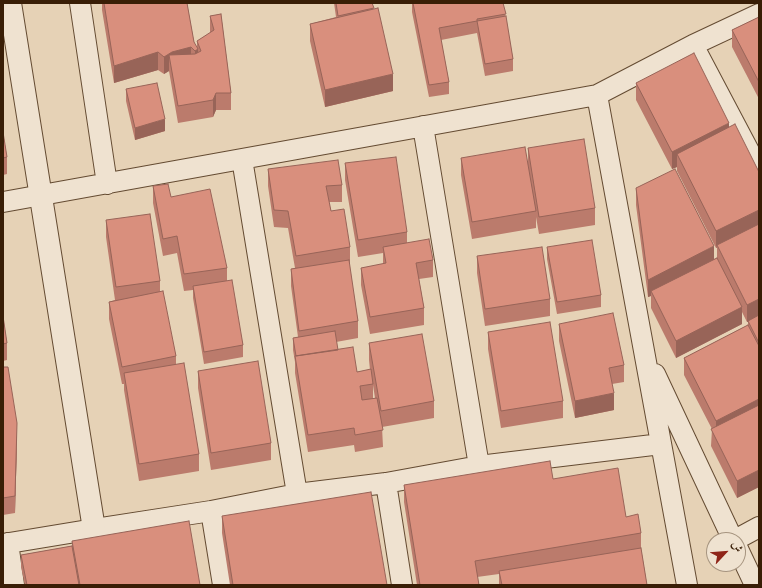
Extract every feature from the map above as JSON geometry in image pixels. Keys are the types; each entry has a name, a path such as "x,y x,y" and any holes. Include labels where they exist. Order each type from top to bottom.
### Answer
{"street":[{"path":"10,3 94,528"},
{"path":"80,3 107,184"},
{"path":"3,202 597,95 693,45 759,14"},
{"path":"693,45 759,170"},
{"path":"597,95 687,585"},
{"path":"423,126 479,466"},
{"path":"242,159 297,494"},
{"path":"644,348 730,532"},
{"path":"14,585 5,544 94,528 211,511 297,494 386,483 479,466 661,444"},
{"path":"386,483 402,585"},
{"path":"211,511 223,585"},
{"path":"746,534 759,527"},
{"path":"746,565 756,585"}],"building":[{"path":"104,3 187,3 194,42 198,49 195,51 191,47 172,52 164,57 158,52 114,66"},
{"path":"336,3 372,3 374,8 338,16"},
{"path":"413,3 503,3 506,14 439,28 449,82 429,85"},
{"path":"378,8 393,74 325,90 310,24"},
{"path":"221,14 231,93 216,93 213,100 178,106 169,55 195,54 201,51 197,41 214,30 210,16"},
{"path":"506,16 513,59 485,64 477,21"},
{"path":"759,17 759,82 732,30"},
{"path":"694,53 729,123 672,152 636,83"},
{"path":"157,83 165,119 135,128 126,89"},
{"path":"735,124 759,172 759,210 716,231 677,154"},
{"path":"3,132 7,157 3,158"},
{"path":"584,139 595,208 539,217 528,148"},
{"path":"525,147 536,211 472,222 461,158"},
{"path":"396,157 407,232 358,240 345,163"},
{"path":"338,160 342,185 326,186 331,211 344,209 350,247 296,256 288,211 274,210 268,169"},
{"path":"675,169 714,246 648,280 636,188"},
{"path":"168,184 171,197 210,189 227,268 184,274 177,236 163,239 153,186"},
{"path":"150,214 160,281 116,287 106,220"},
{"path":"759,224 759,299 747,305 717,245"},
{"path":"429,239 433,260 416,263 424,308 370,317 361,268 386,263 383,247"},
{"path":"592,240 601,295 557,302 547,247"},
{"path":"542,247 550,299 485,309 477,256"},
{"path":"717,258 742,307 676,341 651,291"},
{"path":"349,260 358,321 299,331 291,269"},
{"path":"232,280 243,345 204,352 193,286"},
{"path":"163,291 176,356 122,367 109,302"},
{"path":"613,313 624,365 609,368 614,393 575,401 559,324"},
{"path":"759,315 759,343 748,321"},
{"path":"3,316 7,343 3,344"},
{"path":"550,322 563,401 501,411 488,332"},
{"path":"748,325 759,346 759,399 716,421 684,358"},
{"path":"335,331 338,350 296,356 293,338"},
{"path":"422,334 434,401 381,411 369,343"},
{"path":"353,347 357,372 371,369 373,384 360,386 362,400 377,398 383,430 355,435 354,428 308,435 295,356"},
{"path":"258,361 271,443 211,453 198,371"},
{"path":"184,363 199,454 139,464 124,373"},
{"path":"3,367 8,367 17,423 15,496 3,498"},
{"path":"759,405 759,470 737,481 711,429"},
{"path":"550,461 553,479 618,468 626,517 638,514 641,533 475,561 479,585 420,585 404,485"},
{"path":"371,492 387,585 233,585 222,516"},
{"path":"189,521 200,585 80,585 72,541"},
{"path":"72,546 79,585 27,585 21,555"},
{"path":"641,548 647,585 502,585 499,571"}]}
